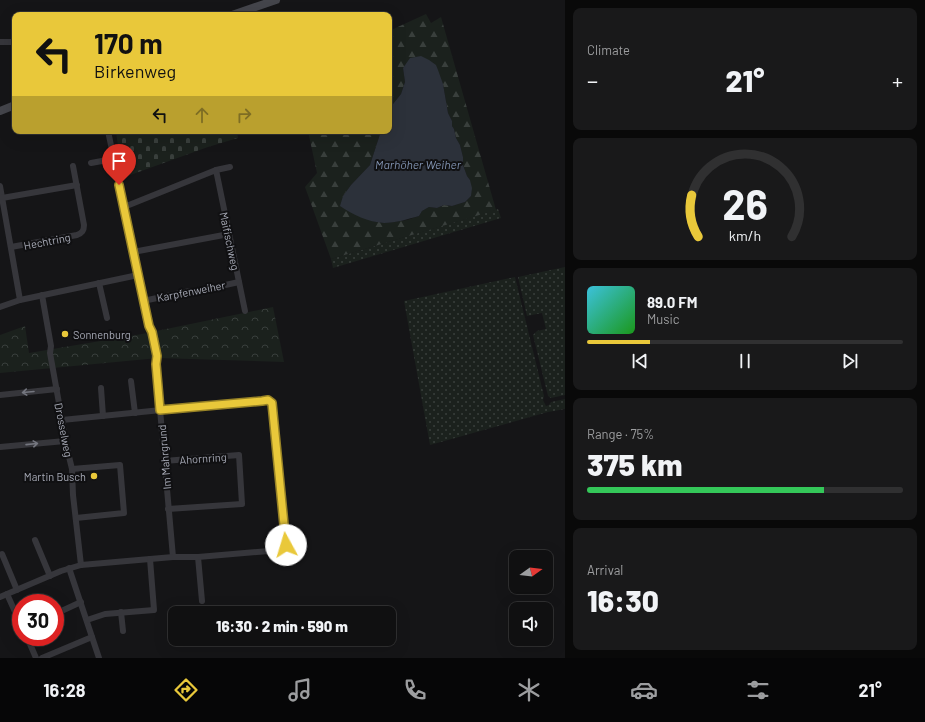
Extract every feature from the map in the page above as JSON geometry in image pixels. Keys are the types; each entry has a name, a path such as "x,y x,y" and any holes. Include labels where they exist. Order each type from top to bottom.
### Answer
{"main road":[{"path":"241,12 276,0"},
{"path":"0,111 12,106"}],"street":[{"path":"0,42 12,42"},
{"name":"Im Mahrgrund","path":"109,134 143,301 157,356 156,364 173,557"},
{"path":"91,164 113,159"},
{"name":"Hechtring","path":"11,248 82,233 84,230 84,225 74,166"},
{"path":"124,207 216,170 230,167"},
{"name":"Maifischweg","path":"216,170 245,311"},
{"path":"2,198 77,185"},
{"path":"0,186 20,300"},
{"path":"133,252 229,234"},
{"path":"0,307 20,300 138,275"},
{"name":"Karpfenweiher","path":"143,301 239,282"},
{"path":"99,283 107,318"},
{"name":"Drosselweg","path":"42,295 65,441 72,469 73,495 81,565"},
{"path":"132,381 135,413"},
{"path":"101,388 103,416"},
{"path":"0,395 57,389"},
{"path":"0,597 69,568 81,565 281,550 286,545 272,403 268,400 62,420"},
{"path":"0,447 65,441"},
{"name":"Ahornring","path":"164,461 239,455 242,504 168,509"},
{"path":"72,469 120,465 124,514 76,518"},
{"path":"35,540 50,576"},
{"path":"2,554 17,590"},
{"path":"198,557 202,601"},
{"path":"86,620 105,614 154,610 150,559"},
{"path":"69,568 99,658"},
{"path":"7,594 12,605"},
{"path":"64,610 80,602"},
{"path":"121,612 123,631"},
{"path":"42,658 92,637"},
{"path":"31,646 36,658"}],"green space":[{"path":"426,14 431,23 441,17 496,210 331,259 305,187 317,173 309,134 380,134 370,165 343,196 372,221 386,223 407,220 419,216 422,211 429,207 437,208 444,205 452,206 465,202 471,196 470,180 463,165 460,145 456,138 452,121 448,113 443,84 403,67 405,82 401,94 393,104 392,109 392,30"},
{"path":"116,134 237,134 238,138 208,147 122,178"},
{"path":"498,209 501,218 333,268 331,259"},
{"path":"565,267 565,395 551,398 548,396 533,335 537,331 546,329 542,313 527,316 518,277"},
{"path":"515,277 544,396 543,400 546,406 551,402 565,399 565,409 548,412 430,445 404,301"},
{"path":"273,307 284,362 158,358 0,373 0,335 25,326 29,353 142,334"}],"water":[{"name":"Marhöher Weiher","path":"421,56 436,65 443,84 448,113 452,121 456,138 460,145 463,165 470,180 472,188 471,196 465,202 452,206 444,205 437,208 429,207 422,211 419,216 402,221 384,223 366,220 340,206 343,196 351,185 370,165 380,134 392,134 393,104 401,94 405,82 403,68 410,58"}],"place":[{"name":"Sonnenburg","path":"65,334"},
{"name":"Martin Busch","path":"94,476"}],"route":[{"path":"119,185 149,326 152,332 157,356 156,364 160,410 268,400 272,403 286,545"}]}
